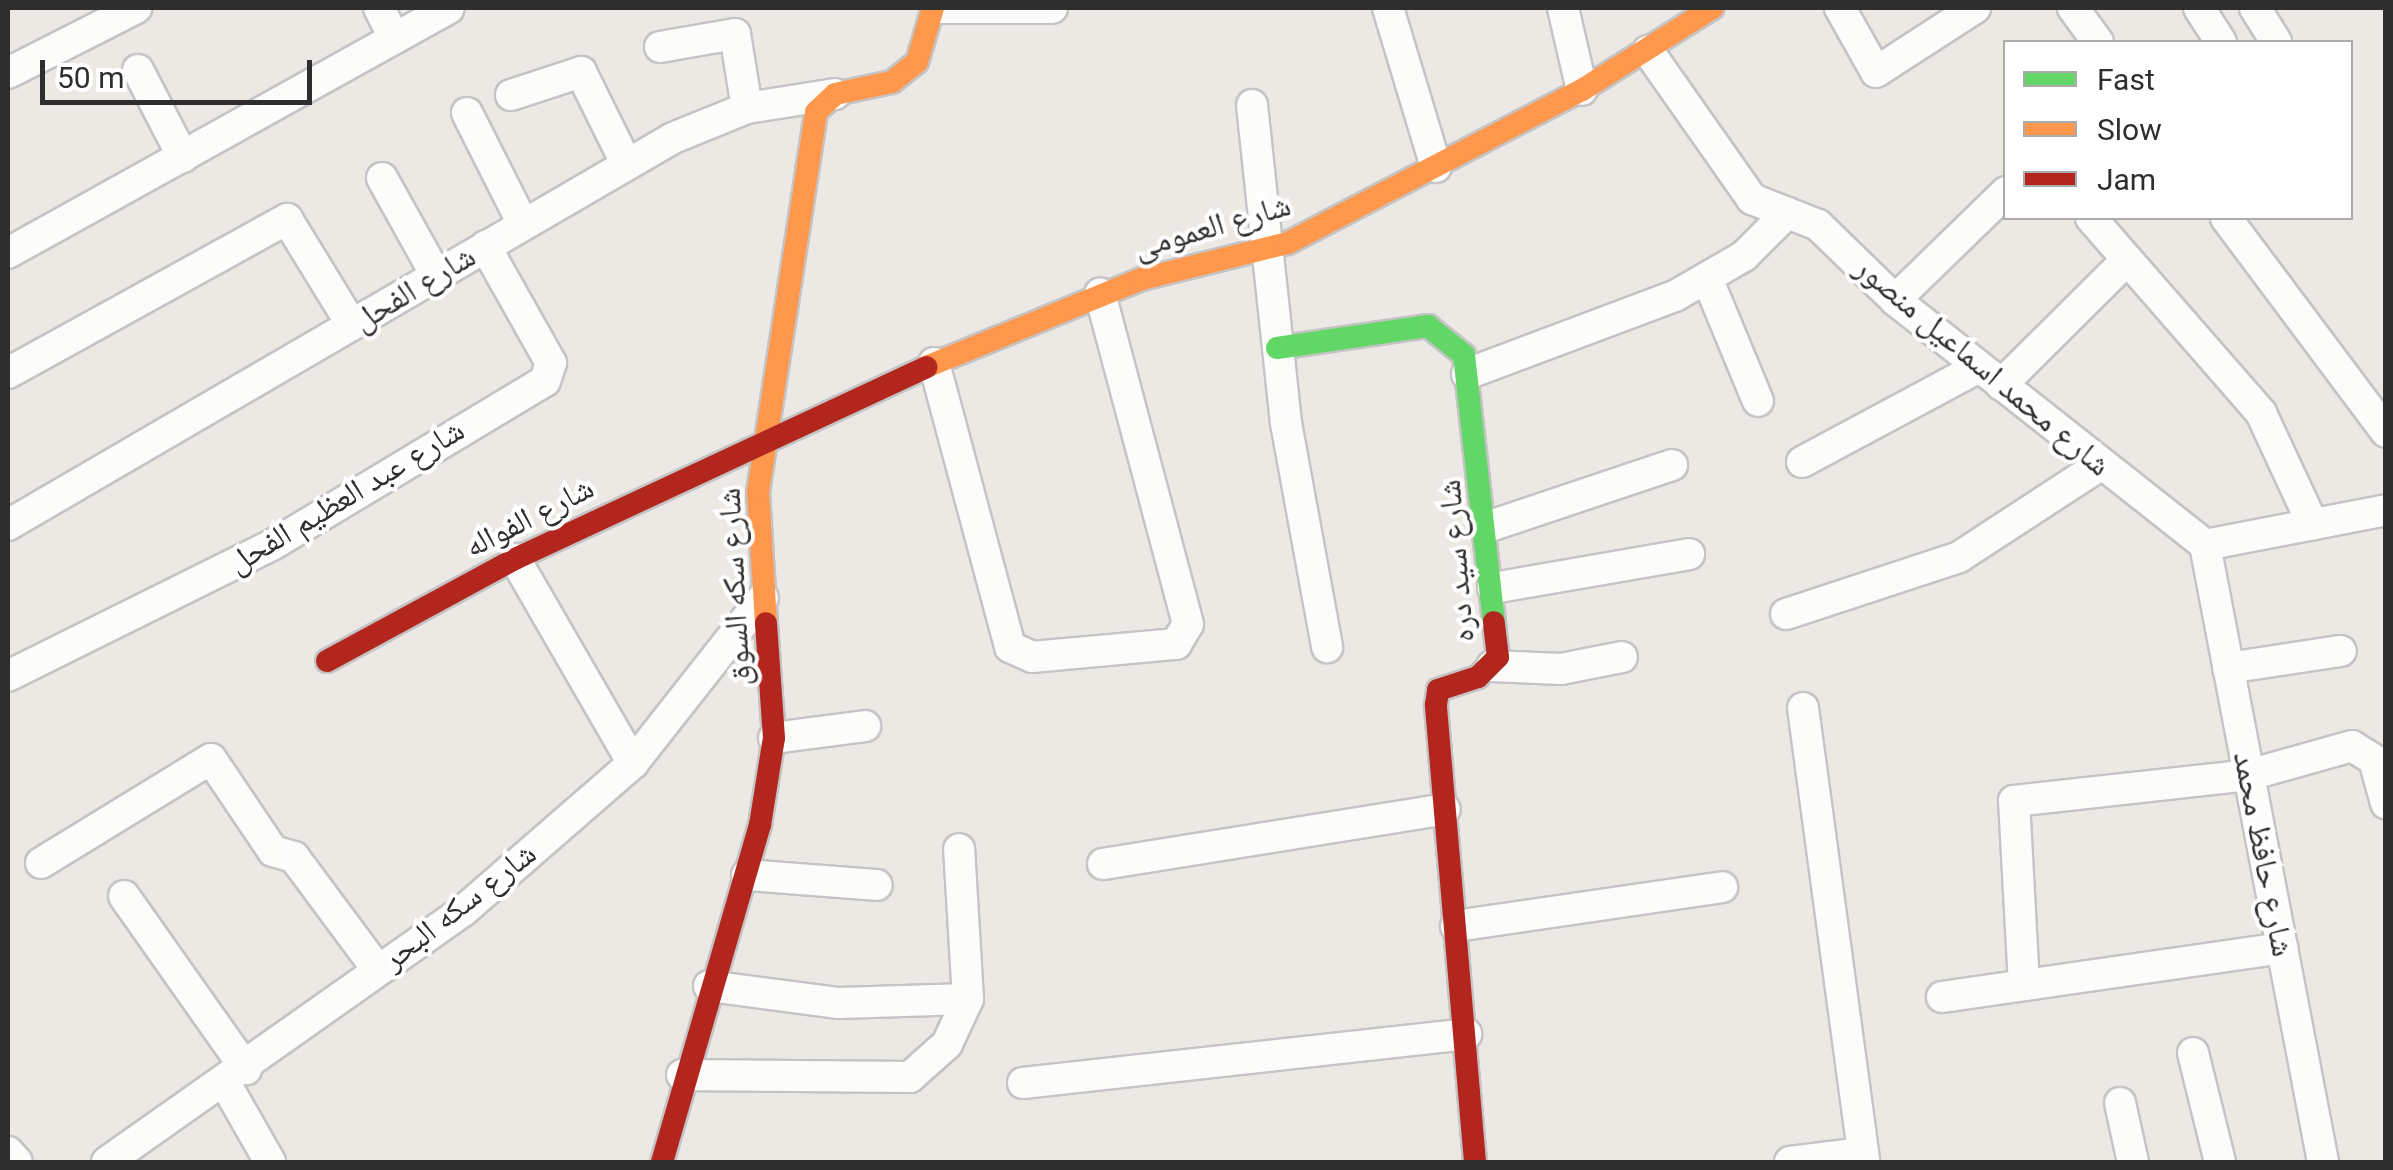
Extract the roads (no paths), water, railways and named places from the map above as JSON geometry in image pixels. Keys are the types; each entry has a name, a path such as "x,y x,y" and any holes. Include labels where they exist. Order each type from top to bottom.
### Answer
{"street":[{"path":"8,73 136,8"},
{"path":"380,8 394,38"},
{"path":"10,246 183,156 449,8"},
{"path":"835,94 892,82 918,62 935,8 1052,8"},
{"path":"1388,8 1436,167"},
{"path":"1563,8 1582,90"},
{"name":"شارع العمومى","path":"764,438 1100,294 1265,250 1582,90 1712,8"},
{"path":"1840,8 1876,72 1975,8"},
{"path":"2073,8 2097,40"},
{"path":"2199,8 2220,40"},
{"path":"2255,8 2275,40"},
{"path":"660,47 735,34 747,108"},
{"name":"شارع محمد اسماعيل منصور","path":"1648,51 1738,185 1787,213 1818,225 1895,300 2204,545"},
{"path":"138,70 183,156"},
{"path":"511,95 581,72 626,163"},
{"name":"شارع الفحل","path":"8,525 626,163 747,108 835,94"},
{"name":"شارع سكه السوق","path":"662,1162 682,1075 747,875 774,738 756,514 764,438 816,112 835,94"},
{"path":"1252,104 1277,348 1328,647"},
{"path":"467,113 522,222"},
{"path":"382,178 436,275"},
{"path":"1895,300 2003,195"},
{"path":"1467,374 1536,356 1707,278 1787,213"},
{"path":"8,373 287,219 352,325"},
{"path":"2093,220 2210,354 2275,437 2313,525"},
{"path":"2227,220 2386,432"},
{"name":"شارع عبد العظيم الفحل","path":"8,676 272,545 545,380 551,363 484,246"},
{"path":"1802,462 1990,376 2126,261"},
{"path":"1707,278 1758,401"},
{"path":"934,363 1006,639 1032,657 1176,644 1188,634 1100,294"},
{"name":"شارع سيد دره","path":"1277,348 1428,326 1464,355 1490,526 1492,666 1438,690 1474,1162"},
{"name":"شارع الفواله","path":"327,661 516,559 764,438"},
{"path":"1786,614 1960,557 2100,465"},
{"path":"1490,526 1672,466"},
{"path":"2204,545 2386,510"},
{"name":"شارع حافظ محمد","path":"2204,545 2323,1162"},
{"path":"1493,588 1688,554"},
{"path":"516,559 633,763"},
{"name":"شارع سكه البحر","path":"107,1162 236,1076 463,911 633,763 763,598"},
{"path":"2228,668 2341,651"},
{"path":"1492,666 1561,669 1622,657"},
{"path":"1790,1162 1863,1158 1803,708"},
{"path":"774,738 865,726"},
{"path":"2024,985 2010,806 2249,774 2352,746 2374,760 2386,803"},
{"path":"41,863 212,759 272,851 294,857 378,970"},
{"path":"1103,864 1446,810"},
{"path":"682,1075 910,1077 947,1044 968,999 959,849"},
{"path":"747,875 877,885"},
{"path":"1456,926 1722,886"},
{"path":"124,896 236,1076 270,1162"},
{"path":"1942,997 2282,948"},
{"path":"709,986 820,1002 968,999"},
{"path":"1024,1083 1466,1034"},
{"path":"2193,1053 2220,1162"},
{"path":"2120,1103 2133,1162"},
{"path":"8,1152 16,1162"}]}
